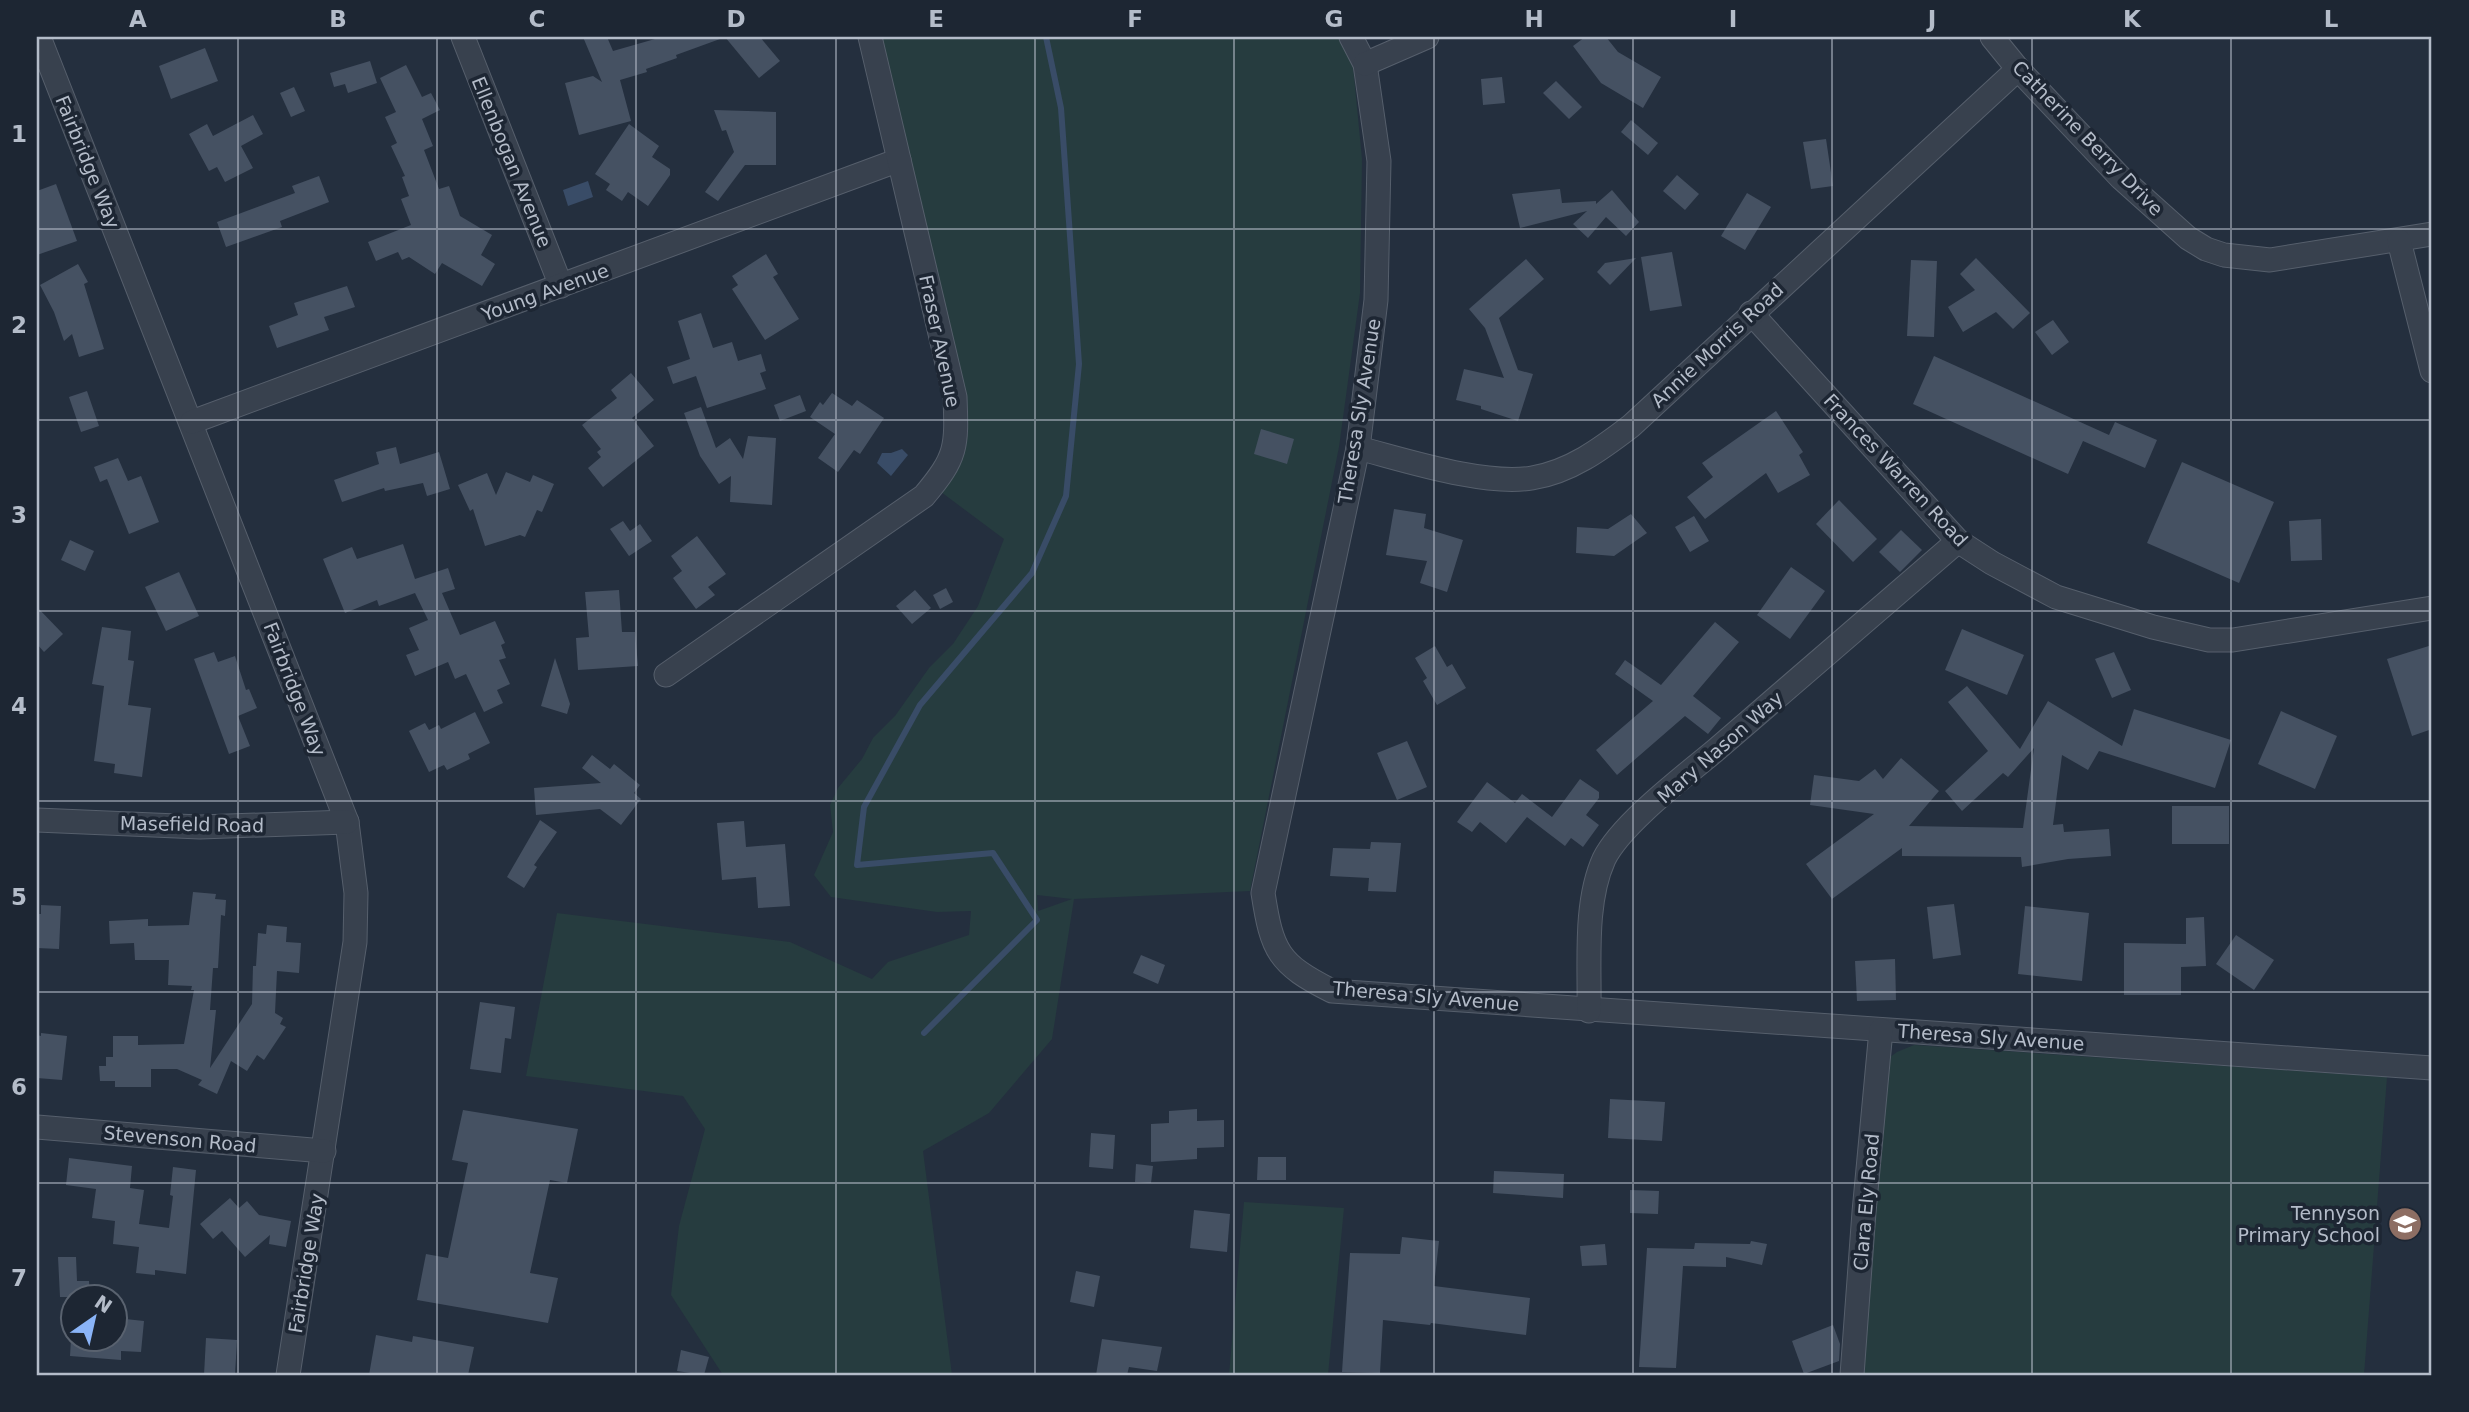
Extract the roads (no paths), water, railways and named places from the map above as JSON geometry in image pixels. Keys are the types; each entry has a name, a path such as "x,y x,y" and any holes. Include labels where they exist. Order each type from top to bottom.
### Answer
{"street":[{"name":"Fairbridge Way","path":"39,37 347,822 356,893 355,942 288,1375"},
{"name":"Ellenbogan Avenue","path":"463,37 561,286"},
{"name":"Fraser Avenue","path":"666,675 924,496 945,471 957,440 955,397 870,37"},
{"name":"Theresa Sly Avenue","path":"1351,37 1365,64 1379,161 1376,300 1358,448 1263,893 1268,926 1276,948 1299,972 1332,991 2432,1068"},
{"path":"1365,64 1427,37"},
{"name":"Catherine Berry Drive","path":"1992,37 2018,69 2121,178 2188,238 2206,249 2234,256 2270,260 2432,234"},
{"name":"Annie Morris Road","path":"1358,448 1470,475 1518,479 1548,474 1594,454 1631,426 2018,69"},
{"name":"Young Avenue","path":"191,422 899,160"},
{"path":"2399,241 2432,371"},
{"name":"Frances Warren Road","path":"1751,313 1958,541 1992,563 2056,597 2153,627 2209,640 2233,640 2432,608"},
{"name":"Mary Nason Way","path":"1589,1011 1592,901 1597,877 1606,857 1620,837 1677,783 1958,541"},
{"name":"Masefield Road","path":"37,820 200,827 347,822"},
{"name":"Clara Ely Road","path":"1852,1375 1881,1030"},
{"name":"Stevenson Road","path":"37,1127 324,1152"}],"water":[{"path":"588,181 593,197 568,206 563,190"},
{"path":"902,449 908,455 891,476 877,463 882,453"}],"waterway":[{"path":"924,1033 1037,920 993,853 857,865 864,807 920,705 1032,573 1066,496 1079,364 1061,108 1046,37"}],"place":[{"name":"Tennyson Primary School","path":"2405,1224"}]}
